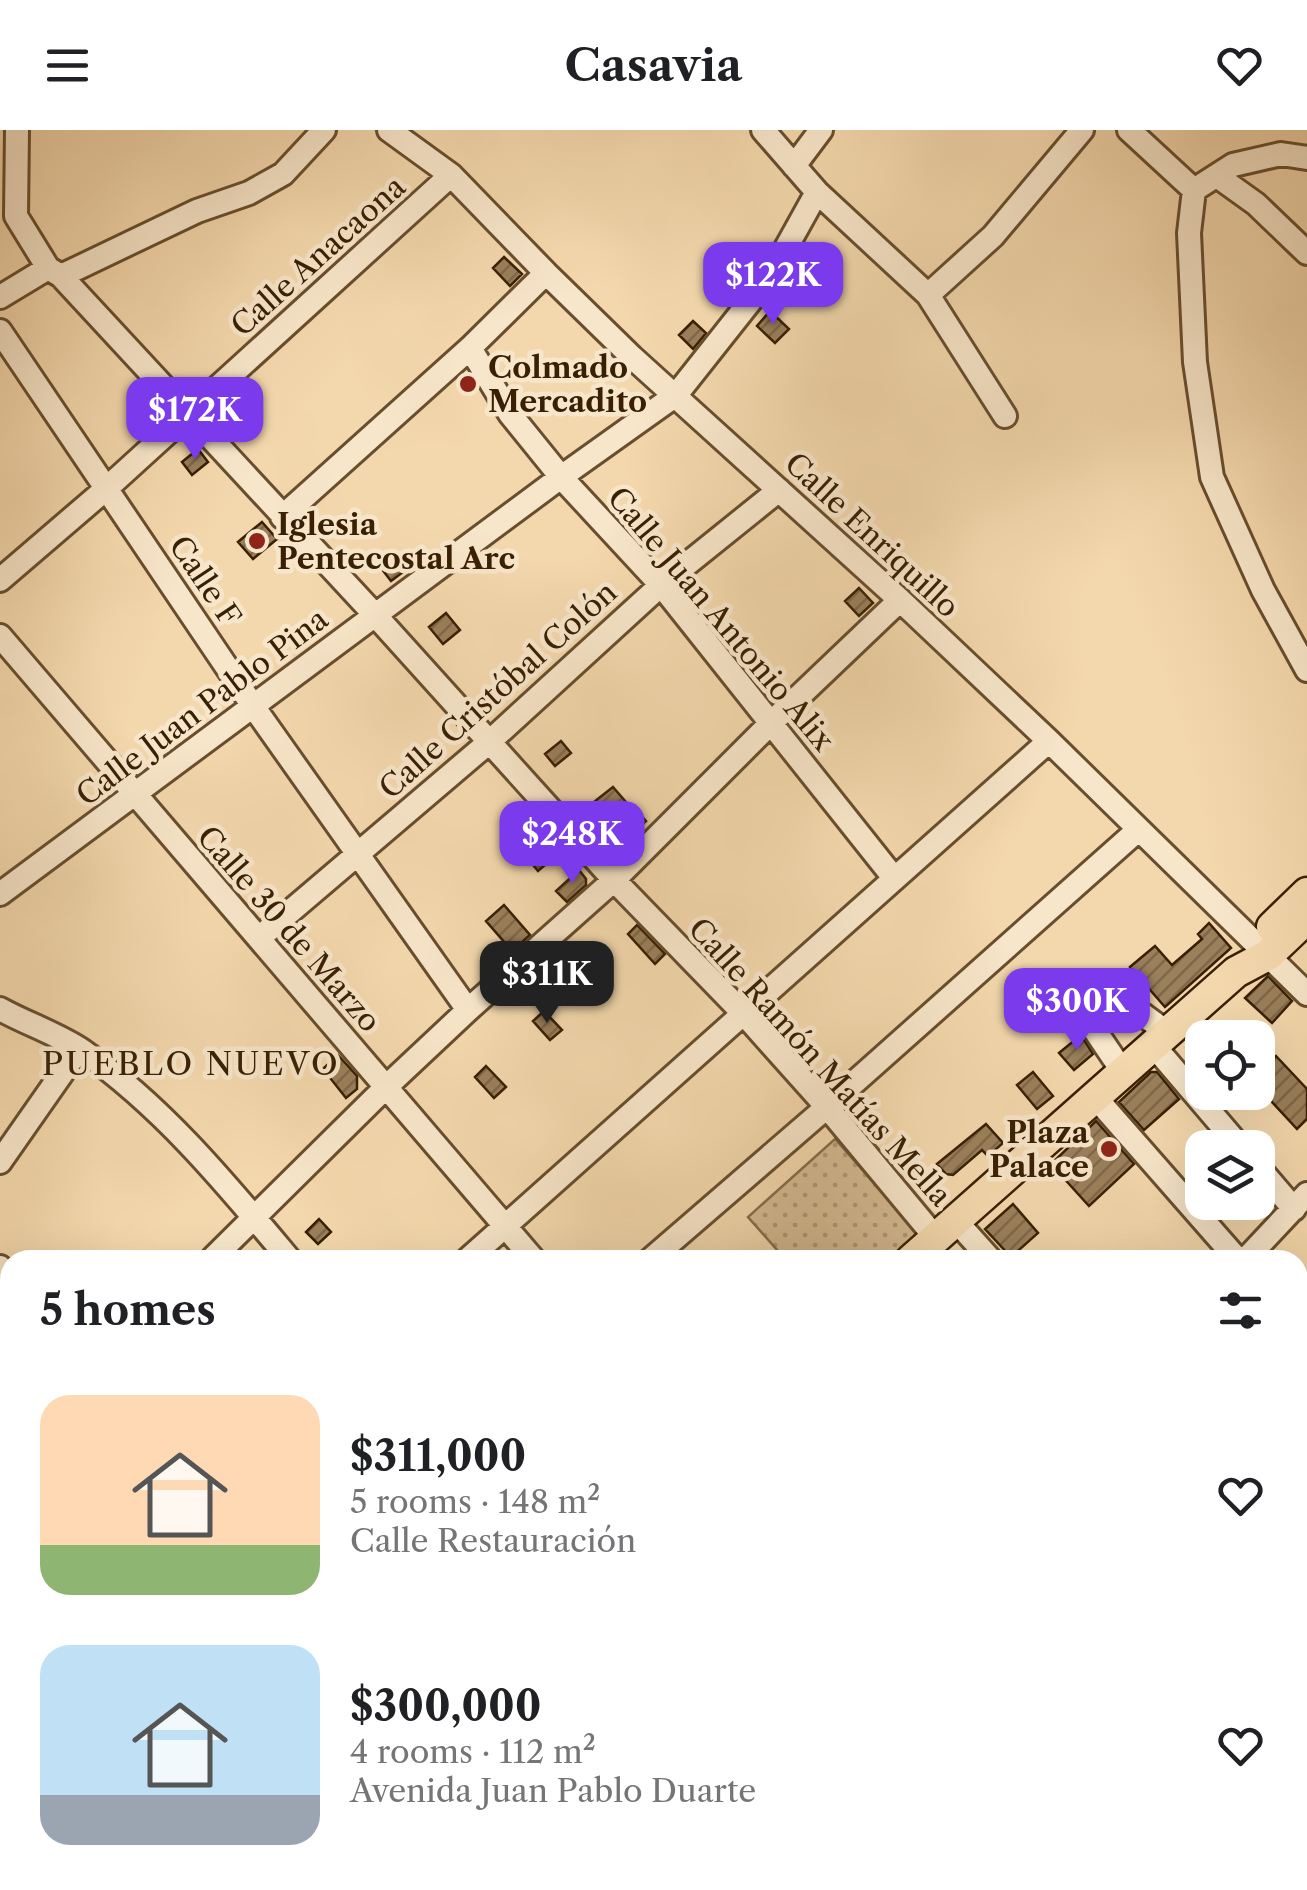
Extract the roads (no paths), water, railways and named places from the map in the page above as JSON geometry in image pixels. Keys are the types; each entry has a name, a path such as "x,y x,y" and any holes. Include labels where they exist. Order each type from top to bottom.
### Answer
{"main road":[{"path":"1262,949 1307,893"},
{"path":"922,1250 1262,949 1307,918"}],"street":[{"name":"Calle Ramón Matías Mella","path":"18,130 16,216 55,272 827,1107 946,1229 976,1250"},
{"path":"0,297 197,211 249,193 283,174 324,130"},
{"name":"Calle Enriquillo","path":"389,130 452,175 546,272 1049,741 1307,994"},
{"path":"764,130 817,192 928,296 1005,416"},
{"path":"794,166 820,130"},
{"path":"928,296 992,236 1082,130"},
{"path":"1130,130 1194,190"},
{"path":"1194,190 1233,165 1281,154 1307,158"},
{"name":"Calle Anacaona","path":"0,580 452,175"},
{"path":"1217,176 1256,204 1307,253"},
{"path":"1194,190 1189,233 1195,362 1212,477 1263,590 1307,670"},
{"name":"Calle Juan Pablo Pina","path":"0,894 676,395 771,275 817,192"},
{"path":"282,516 470,348 546,272"},
{"name":"Calle F","path":"0,331 253,706 468,1010"},
{"name":"Calle Juan Antonio Alix","path":"470,348 510,414 561,478 662,585 894,878"},
{"name":"Calle Cristóbal Colón","path":"259,938 488,742 662,585 779,490"},
{"path":"221,1250 386,1087 614,880 771,722 900,600"},
{"name":"Calle 30 de Marzo","path":"0,636 526,1250"},
{"path":"478,1250 1049,741"},
{"path":"662,1250 1138,830"},
{"path":"1123,1072 1094,1029 1105,1016 1126,1003 1160,1039 1228,1130"},
{"path":"0,1010 79,1048 131,1088 166,1120 282,1250"},
{"path":"0,1162 79,1048"},
{"path":"1096,1098 1233,1250"},
{"path":"1252,1250 1300,1202 1275,1181"}],"place":[{"name":"Colmado Mercadito","path":"468,384"},
{"name":"Iglesia Pentecostal Arc","path":"257,541"},
{"name":"Plaza Palace","path":"1109,1149"}],"district":[{"name":"PUEBLO NUEVO","path":"191,1063"}]}
